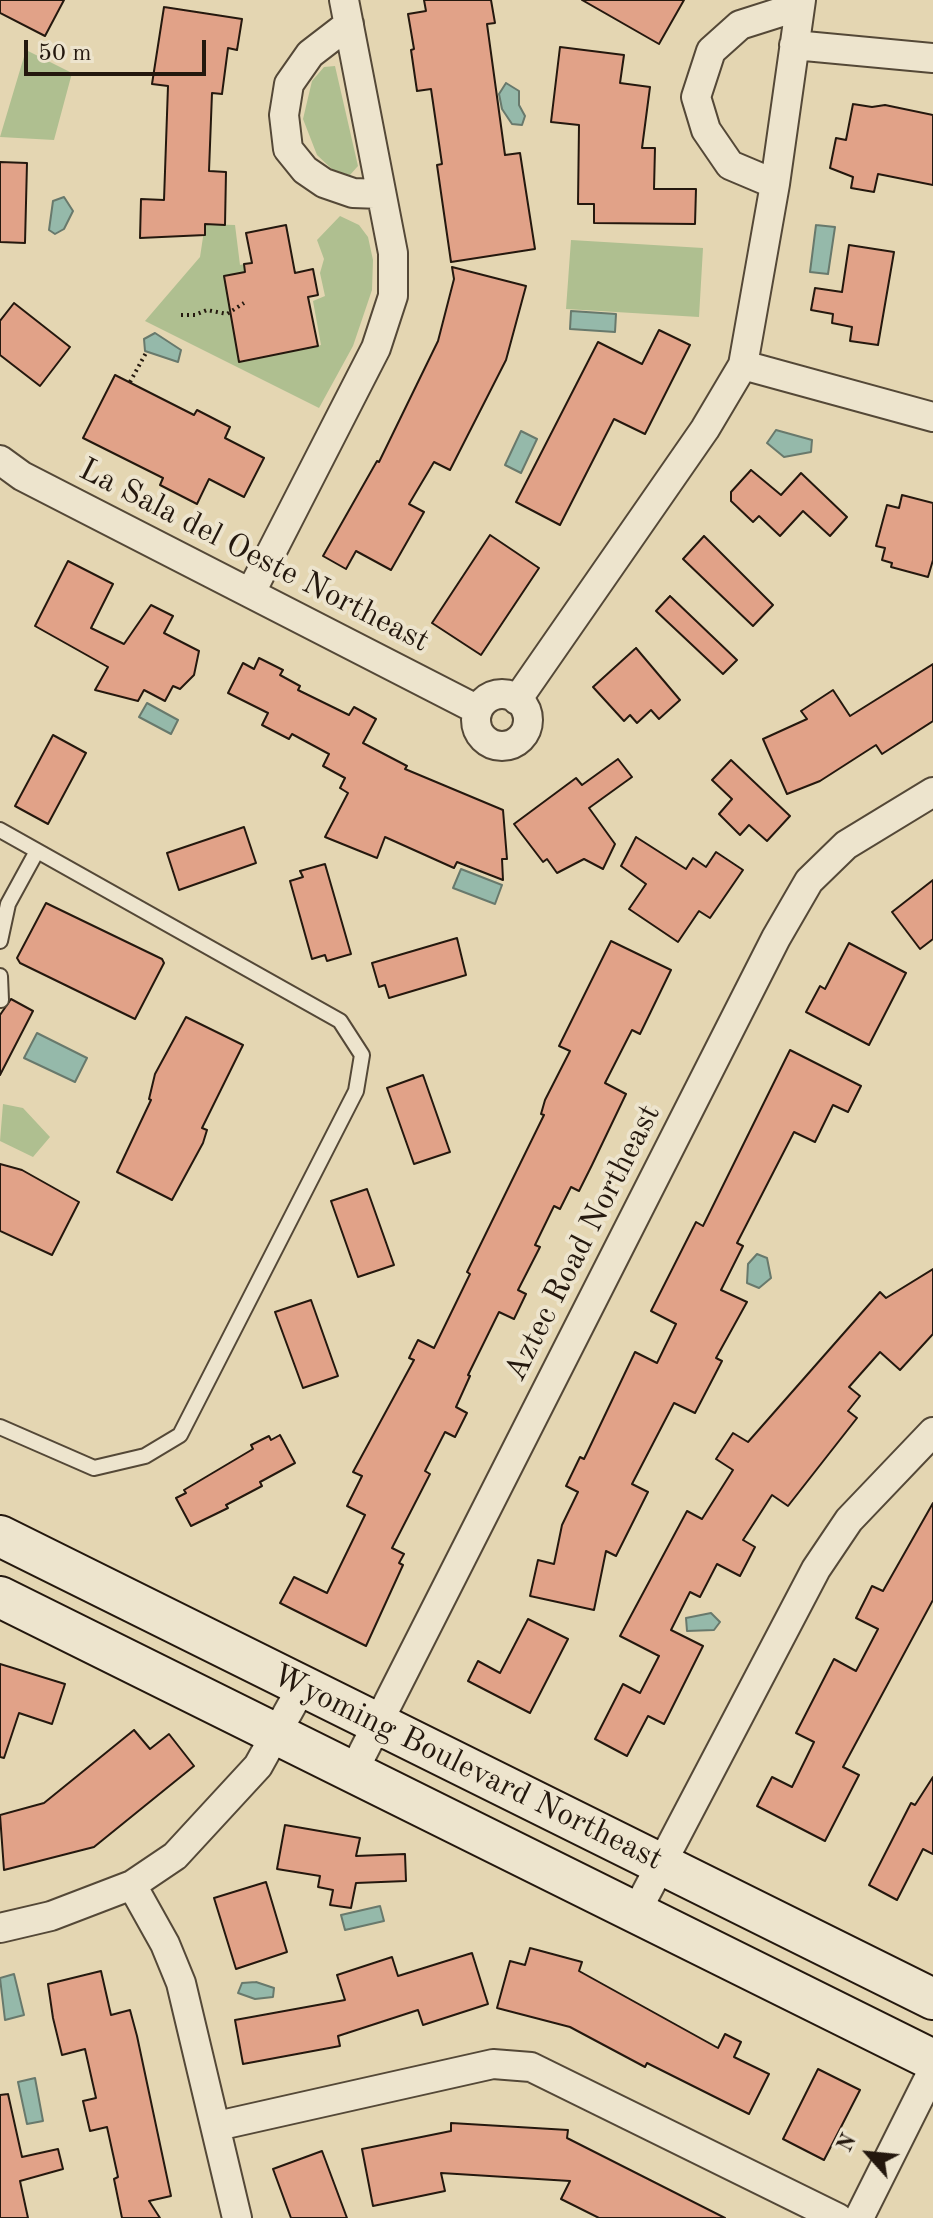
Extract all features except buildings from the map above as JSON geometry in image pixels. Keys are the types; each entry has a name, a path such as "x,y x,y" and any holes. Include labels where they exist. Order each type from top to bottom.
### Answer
{"main road":[{"name":"Wyoming Boulevard Northeast","path":"0,1536 933,1999"},
{"name":"Wyoming Boulevard Northeast","path":"0,1597 933,2060"}],"street":[{"path":"517,700 705,429 743,365 775,184 800,3 740,25 711,51 696,97 706,130 730,165 775,184"},
{"path":"347,12 310,54 289,84 284,115 288,149 305,170 324,183 353,193 381,194"},
{"path":"251,592 376,348 393,296 393,253 347,12"},
{"path":"794,45 933,58"},
{"path":"743,365 933,417"},
{"name":"La Sala del Oeste Northeast","path":"0,460 22,476 478,710"},
{"path":"497,695 517,700 526,710 527,728 517,742 499,746 484,739 477,726 478,710 482,703 497,695"},
{"name":"Aztec Road Northeast","path":"352,1774 769,952 809,881 846,845 933,792"},
{"path":"635,1914 816,1569 849,1520 933,1432"},
{"path":"0,1928 51,1916 132,1885 175,1856 258,1766 277,1737 302,1687"},
{"path":"132,1885 165,1944 181,1983 237,2218"},
{"path":"217,2126 493,2064 531,2067 838,2218"},
{"path":"859,2218 933,2070"}],"lane":[{"path":"0,830 340,1021 362,1055 356,1091 191,1420 180,1435 145,1456 94,1468 0,1427"},
{"path":"0,941 8,904 37,851"},
{"path":"0,976 1,1000"}],"path":[{"path":"181,315 195,315 207,310 227,314 244,307 244,303"},
{"path":"130,382 147,351"}],"shaded area":[{"path":"26,50 72,73 54,140 0,137"},
{"path":"335,66 358,166 350,175 334,171 317,155 303,119 312,81 324,67"},
{"path":"506,83 519,91 519,105 525,116 522,125 512,124 502,109 499,94"},
{"path":"64,197 73,211 64,229 55,234 49,230 53,201"},
{"path":"340,216 359,225 368,237 373,260 372,290 353,346 319,408 145,321 200,257 205,224 235,225 240,265 244,264 245,272 224,277 230,306 273,325 234,333 239,361 321,345 313,301 325,296 320,273 324,259 317,240"},
{"path":"816,225 835,227 828,274 810,272"},
{"path":"571,240 703,248 699,317 566,309"},
{"path":"571,311 616,314 615,332 570,329"},
{"path":"155,333 181,350 178,362 145,351 144,339"},
{"path":"776,430 812,440 811,452 784,457 767,443"},
{"path":"521,431 537,439 521,473 505,465"},
{"path":"147,703 178,720 171,734 139,717"},
{"path":"461,869 502,885 495,904 453,888"},
{"path":"37,1033 87,1058 75,1082 24,1058"},
{"path":"3,1104 23,1108 50,1137 33,1157 0,1141"},
{"path":"757,1254 767,1258 771,1278 759,1288 747,1283 748,1264"},
{"path":"711,1613 720,1622 714,1630 687,1631 686,1618"},
{"path":"380,1906 384,1921 345,1930 341,1915"},
{"path":"14,1974 24,2015 5,2020 0,1978"},
{"path":"256,1982 274,1988 273,1997 255,1999 238,1993 242,1983"},
{"path":"35,2078 43,2121 27,2124 18,2082"}]}
